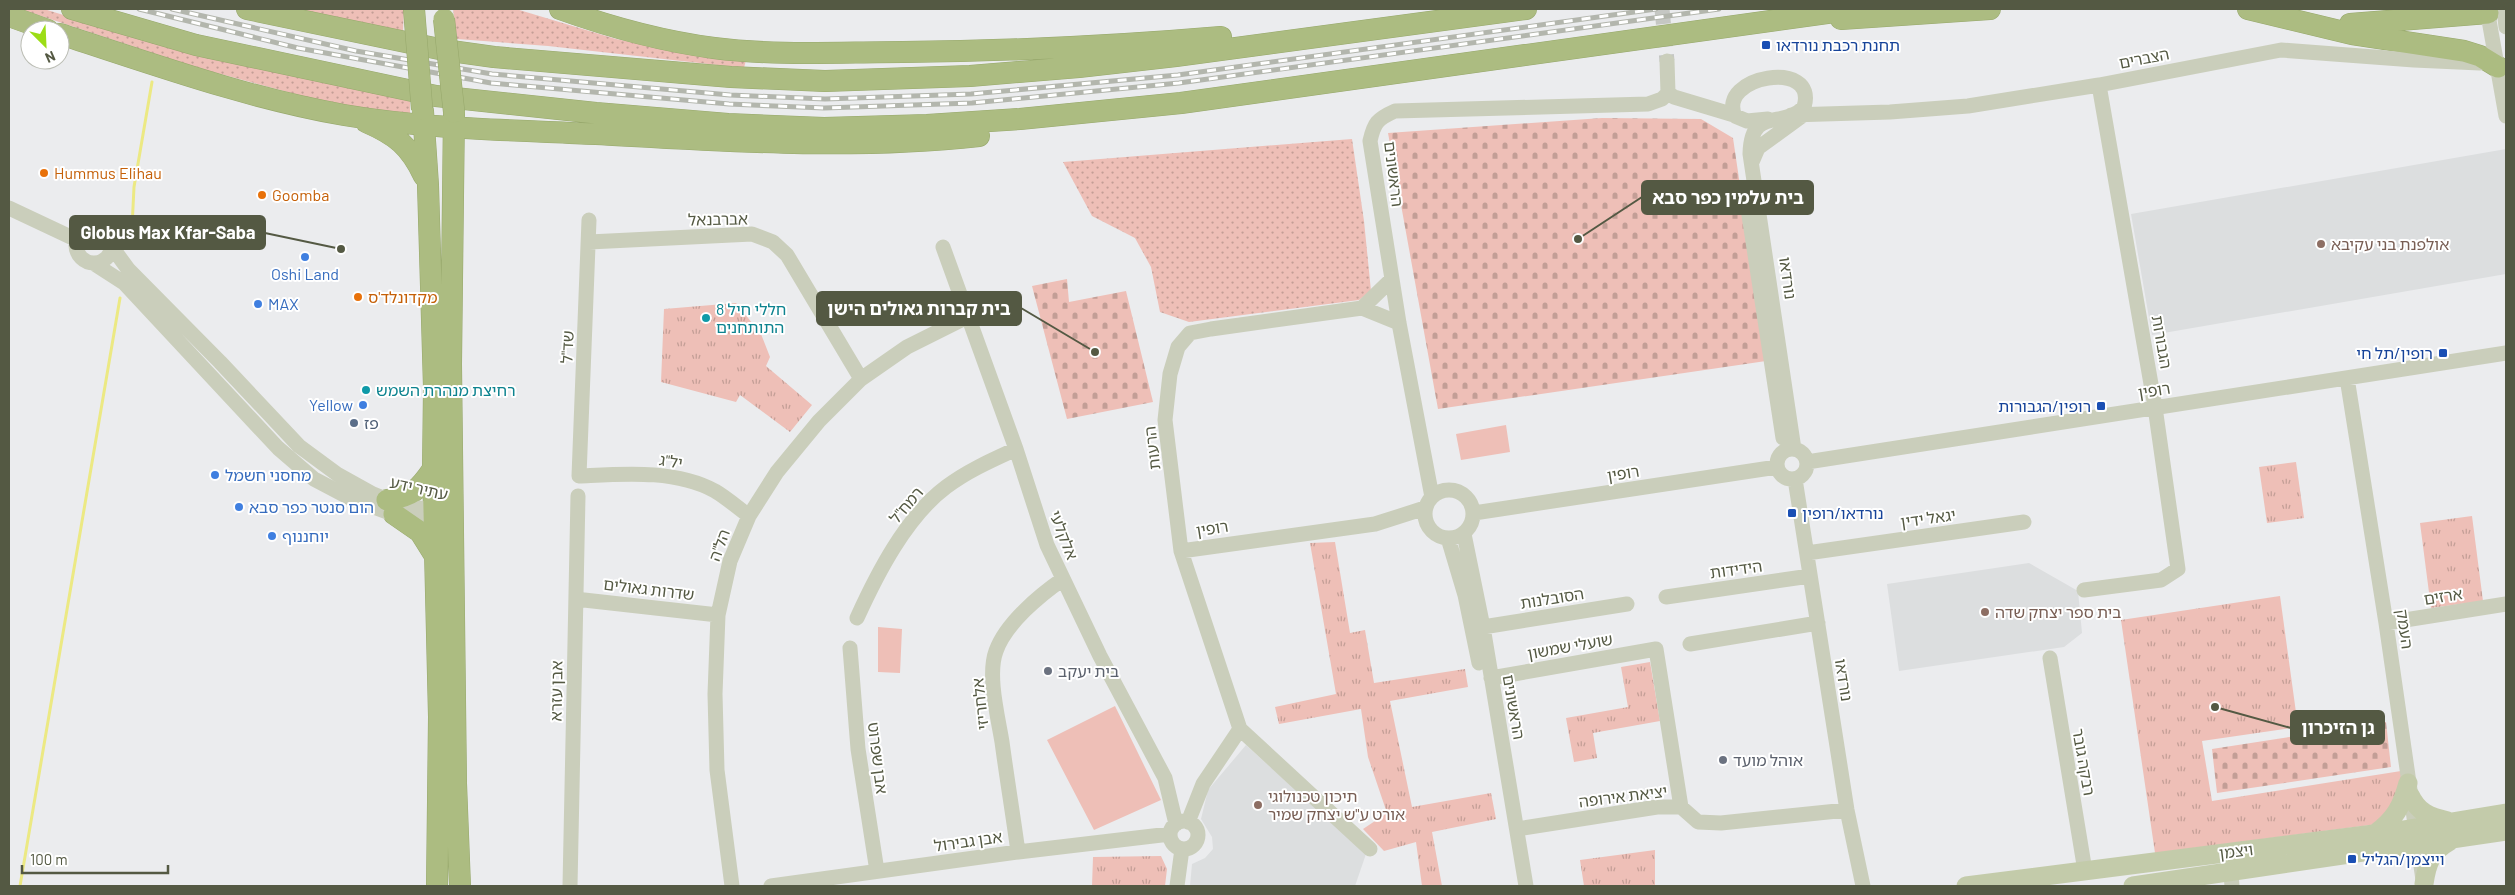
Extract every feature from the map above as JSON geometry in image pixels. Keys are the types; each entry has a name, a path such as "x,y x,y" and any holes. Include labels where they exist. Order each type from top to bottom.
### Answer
{"highway":[{"path":"72,9 196,45 436,96 586,112 746,125 880,127 1020,119 1182,103 1856,9"},
{"path":"247,9 444,50 731,77 825,81 925,78 1080,67 1526,9"},
{"path":"414,9 428,185 434,388 433,469 441,514 460,886"},
{"path":"560,9 601,24 698,45 738,50 832,53 1070,49 1443,20"},
{"path":"1730,27 1990,9"},
{"path":"2249,9 2310,20 2353,24 2499,14"},
{"path":"2249,9 2352,34 2464,51 2487,59 2499,72"},
{"path":"437,886 439,717 436,559 441,514 454,119 444,14"},
{"path":"70,37 226,86 345,115 378,127 404,143 415,157 428,185"},
{"path":"345,115 423,116 454,119 492,128 807,145 881,144 956,138 1076,124 1376,77"},
{"path":"452,224 457,164 461,150 467,140 477,133 492,128"},
{"path":"433,469 415,492 390,507 420,532 436,559"}],"main road":[{"path":"2409,789 2418,809 2452,830 2428,861 2424,885"},
{"path":"2376,833 2393,819 2409,789"},
{"name":"ויצמן","path":"2133,886 2231,879 2452,830 2506,813"},
{"name":"ויצמן","path":"2452,830 2506,831"},
{"name":"ויצמן","path":"1966,886 2376,833 2417,837"}],"street":[{"path":"2499,14 2499,72 2506,116"},
{"name":"הצברים","path":"1668,93 1674,97 1753,121 1798,115 1890,112 1986,103 2099,85 2254,54 2291,50 2408,60 2477,62 2499,72"},
{"path":"1667,61 1668,93"},
{"path":"1704,105 1723,103 1735,98 1740,90 1750,83 1791,78 1801,85 1805,100 1802,109 1798,115 1758,148 1751,163"},
{"name":"הגבורות","path":"2084,590 2160,580 2178,569 2155,407 2099,85"},
{"name":"הראשונים","path":"1428,503 1370,141 1374,125 1384,116 1395,111 1648,104 1662,99 1668,93"},
{"name":"נורדאו","path":"1735,98 1736,117 1743,130 1740,156 1790,450"},
{"name":"נורדאו","path":"1768,120 1755,131 1750,147 1751,163 1790,450"},
{"path":"9,208 77,240"},
{"name":"שד\"ל","path":"579,476 589,220"},
{"path":"98,227 107,232 112,247 108,257 93,263 80,255 77,240 87,228 98,227"},
{"name":"אברבנאל","path":"589,242 752,234 773,242 787,256 861,379"},
{"name":"עתיר ידע","path":"112,247 128,269 299,446 337,474 390,507"},
{"name":"אלקלעי","path":"943,247 1016,449 1047,545 1100,656 1165,778 1178,827 1197,829 1198,838 1191,847 1182,849"},
{"name":"עתיר ידע","path":"93,263 124,283 288,458 314,478 335,491 390,507 403,506 441,514"},
{"path":"1362,308 1391,280"},
{"name":"הרעות","path":"1370,849 1240,729 1181,551 1166,420 1170,374 1178,347 1190,333 1211,328 1362,308 1399,323"},
{"name":"הל\"ה","path":"732,886 717,770 715,694 718,615 730,561 749,516 777,472 819,421 861,379 907,347 967,317"},
{"name":"רופין","path":"1807,462 2506,353"},
{"name":"העמק","path":"2347,378 2386,623 2424,885"},
{"name":"רמח\"ל","path":"857,618 870,588 919,513 945,487 978,467 1016,449"},
{"path":"1790,450 1803,453 1807,462 1803,474 1795,479 1782,475 1777,467 1778,458 1790,450"},
{"name":"רופין","path":"1474,513 1777,467"},
{"name":"יל\"ג","path":"579,476 631,474 665,477 691,482 714,491 749,516"},
{"name":"נורדאו","path":"1795,479 1847,810 1863,886"},
{"path":"1446,490 1462,493 1472,505 1474,513 1473,521 1464,534 1448,538 1439,536 1427,525 1428,503 1446,490"},
{"name":"אבן עזרא","path":"570,886 578,496"},
{"name":"רופין","path":"1181,551 1375,524 1428,503"},
{"name":"יגאל ידין","path":"1807,553 2024,522"},
{"name":"הראשונים","path":"1464,534 1483,627 1526,886"},
{"name":"הראשונים","path":"1448,538 1463,586 1482,678 1518,886"},
{"name":"הידידות","path":"1666,596 1810,576"},
{"name":"אלחריזי","path":"1018,852 997,713 993,675 996,651 1013,625 1037,598 1063,579"},
{"name":"שדרות גאולים","path":"576,602 584,600 718,615"},
{"name":"הסובלנות","path":"1483,627 1627,604"},
{"name":"ארזים","path":"2386,623 2506,604"},
{"path":"1690,644 1818,623"},
{"name":"אבן שפרוט","path":"850,648 858,749 877,871"},
{"name":"שועלי שמשון","path":"1491,678 1656,650 1681,807"},
{"name":"רבקה גובר","path":"2050,658 2085,871"},
{"path":"1177,886 1182,849 1174,845 1178,827 1203,784 1240,729"},
{"name":"יציאת אירופה","path":"1517,830 1657,807 1681,807 1698,822 1721,823 1847,810"},
{"name":"אבן גבירול","path":"771,886 1018,852 1178,827"},
{"path":"2231,879 2234,852"}],"shaded area":[{"name":"אולפנת בני עקיבא","path":"2506,149 2506,274 2152,335 2131,214"},
{"name":"בית ספר יצחק שדה","path":"2029,563 2078,591 2082,633 2064,647 1899,671 1887,584"},
{"name":"תיכון טכנולוגי אורט ע\"ש יצחק שמיר","path":"1246,745 1366,854 1355,886 1190,886 1192,864 1205,858 1213,849 1212,837 1201,819 1208,790"}],"green space":[{"path":"20,9 44,9 170,48 410,101 410,116 336,105 198,68 70,26 70,20 53,20"},
{"path":"298,9 404,9 403,31"},
{"path":"453,9 516,9 616,39 698,55 746,60 744,68 548,46 457,39"},
{"path":"1602,118 1701,119 1733,138 1766,361 1438,409 1388,133"},
{"path":"1352,139 1364,221 1371,291 1359,300 1189,322 1160,312 1151,267 1135,238 1092,216 1063,162"},
{"path":"1067,279 1069,302 1126,291 1153,402 1067,419 1032,286"},
{"path":"736,303 761,334 770,357 766,366 812,405 790,432 740,395 736,402 661,382 664,309"},
{"path":"1506,425 1510,452 1461,460 1456,434"},
{"path":"2296,462 2304,518 2267,523 2259,467"},
{"path":"2472,516 2483,601 2431,608 2420,523"},
{"path":"1335,542 1350,633 1365,630 1374,683 1465,669 1468,687 1390,701 1412,807 1491,793 1496,819 1432,832 1442,886 1422,886 1416,842 1384,851 1363,829 1387,813 1368,757 1361,709 1279,724 1275,707 1336,694 1310,543"},
{"path":"2280,596 2298,727 2202,741 2212,801 2401,771 2401,796 2378,824 2155,853 2121,620"},
{"path":"878,627 902,629 900,673 878,672"},
{"path":"1650,662 1660,721 1593,733 1597,758 1574,762 1566,718 1628,707 1621,667"},
{"path":"1115,706 1161,800 1094,830 1047,740"},
{"path":"2386,722 2391,767 2217,793 2212,749"},
{"path":"1655,850 1655,886 1584,886 1580,860"},
{"path":"1161,856 1167,869 1165,886 1092,886 1093,857"}],"waterway":[{"path":"131,248 134,187 152,82"},
{"path":"20,886 120,298"}],"tunnel":[{"path":"1662,9 1667,61"}],"railway":[{"path":"139,9 298,48 491,83 729,104 824,108 972,103 1179,83 1719,9"},
{"path":"172,9 356,51 492,74 730,95 825,99 971,94 1178,75 1656,9"}],"place":[{"name":"תחנת רכבת נורדאו","path":"1766,45"},
{"name":"Hummus Elihau","path":"44,173"},
{"name":"Goomba","path":"262,195"},
{"name":"בית עלמין כפר סבא","path":"1578,239"},
{"name":"אולפנת בני עקיבא","path":"2321,244"},
{"name":"Globus Max Kfar-Saba","path":"341,249"},
{"name":"Oshi Land","path":"305,257"},
{"name":"מקדונלד'ס","path":"358,297"},
{"name":"MAX","path":"258,304"},
{"name":"8 חללי חיל התותחנים","path":"706,318"},
{"name":"בית קברות גאולים הישן","path":"1095,352"},
{"name":"רופין/תל חי","path":"2443,353"},
{"name":"רחיצת מנהרת השמש","path":"366,390"},
{"name":"Yellow","path":"363,405"},
{"name":"רופין/הגבורות","path":"2101,406"},
{"name":"פז","path":"354,423"},
{"name":"מחסני חשמל","path":"215,475"},
{"name":"הום סנטר כפר סבא","path":"239,507"},
{"name":"נורדאו/רופין","path":"1792,513"},
{"name":"יוחננוף","path":"272,536"},
{"name":"בית ספר יצחק שדה","path":"1985,612"},
{"name":"בית יעקב","path":"1048,671"},
{"name":"גן הזיכרון","path":"2215,707"},
{"name":"אוהל מועד","path":"1723,760"},
{"name":"תיכון טכנולוגי אורט ע\"ש יצחק שמיר","path":"1258,805"},
{"name":"וייצמן/הגליל","path":"2352,859"}]}
